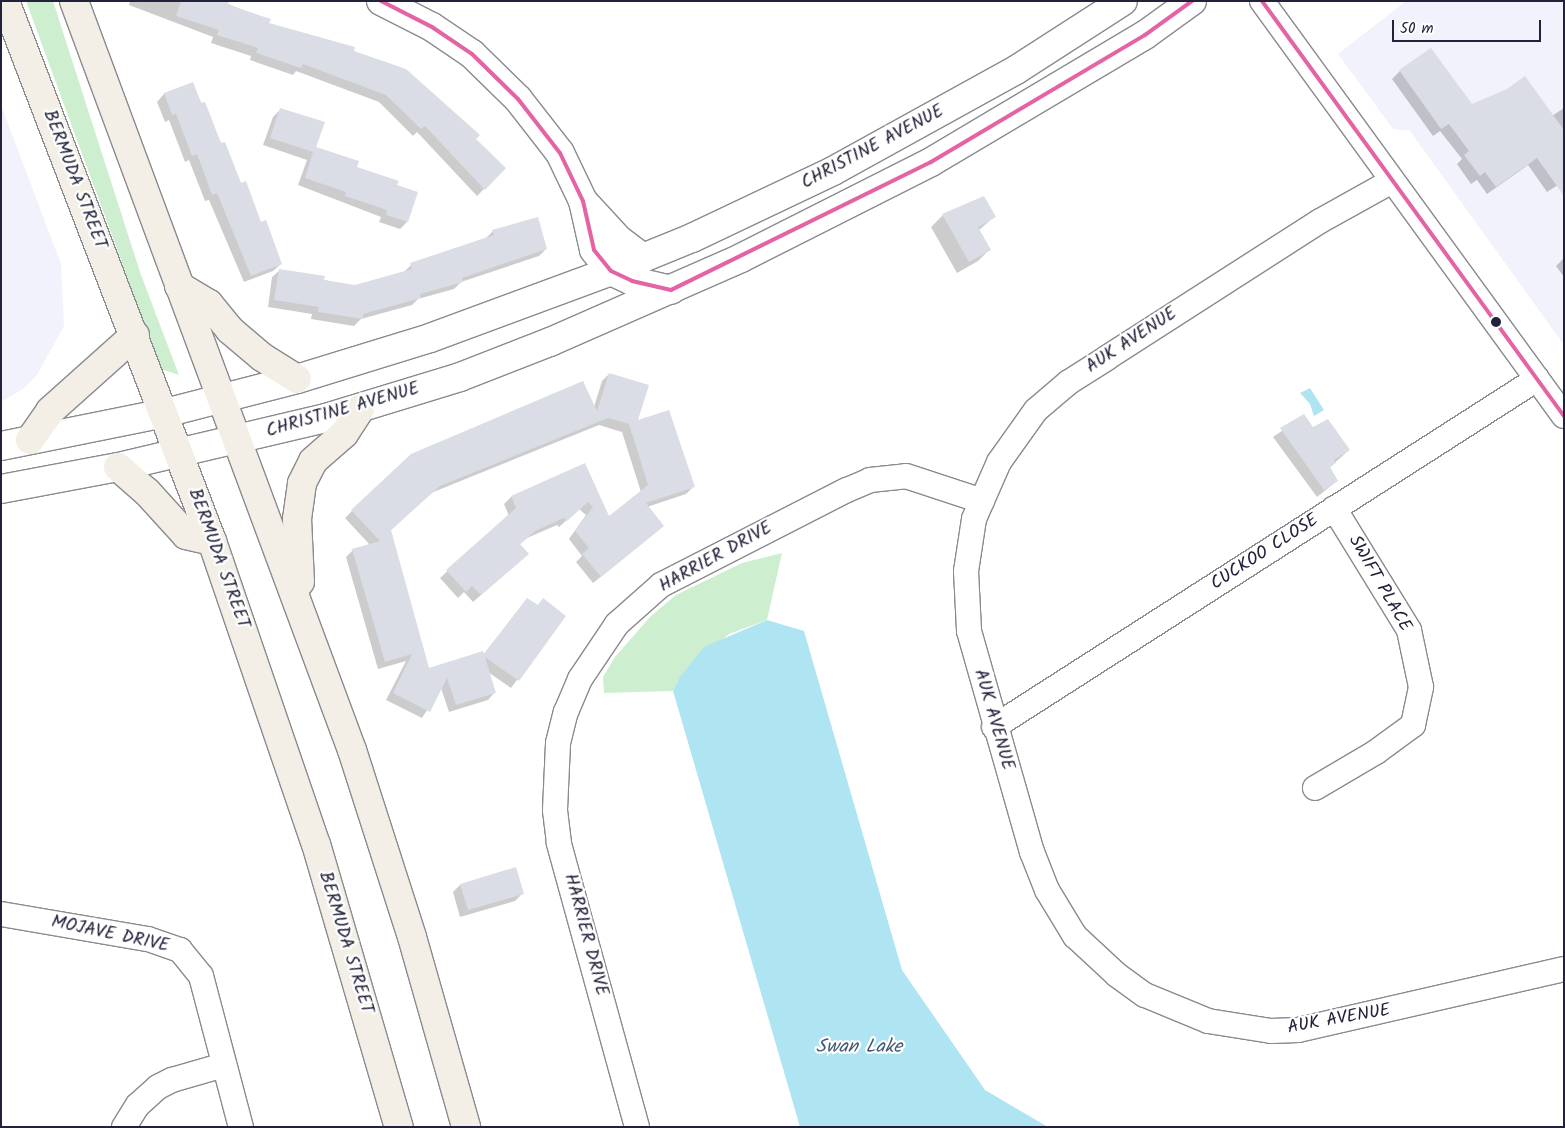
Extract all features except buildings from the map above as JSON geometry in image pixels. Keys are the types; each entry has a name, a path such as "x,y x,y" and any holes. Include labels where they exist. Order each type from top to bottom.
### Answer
{"main road":[{"name":"BERMUDA STREET","path":"5,1 180,452 212,541 318,853 399,1127"},
{"path":"74,1 220,400 298,603 383,844 466,1127"},
{"path":"179,286 209,304 230,330 262,357 297,379"},
{"path":"30,440 50,410 135,335"},
{"path":"298,603 302,567 296,519 302,483 313,461 344,434 360,408"},
{"path":"118,467 147,492 186,535 212,541"}],"street":[{"path":"381,1 439,32 497,76 560,153 582,201 594,250 611,271 632,281 670,290"},
{"name":"CHRISTINE AVENUE","path":"1,446 165,413 297,379 440,334 611,271 833,171 1016,70 1123,1"},
{"name":"CHRISTINE AVENUE","path":"1,489 118,467 236,440 360,408 495,364 670,290 793,232 931,162 1144,35 1192,1"},
{"path":"1262,1 1564,416"},
{"path":"833,171 871,164 923,141 928,142 933,149 931,162"},
{"name":"AUK AVENUE","path":"1392,181 1320,221 1069,382 1036,410 1016,434 999,462 982,500 969,545 966,602 969,631 994,727 1032,852 1047,890 1075,936 1117,975 1145,996 1177,1011 1242,1028 1298,1030 1564,969"},
{"path":"582,201 619,240 643,258"},
{"name":"CUCKOO CLOSE","path":"994,727 1537,379"},
{"name":"HARRIER DRIVE","path":"637,1127 559,843 555,810 558,742 566,712 580,679 617,624 662,585 720,552 847,490 870,480 906,476 982,500"},
{"name":"SWIFT PLACE","path":"1315,788 1376,752 1413,725 1421,688 1409,630 1334,508"},
{"name":"MOJAVE DRIVE","path":"1,914 148,939 180,950 201,976 241,1127"},
{"path":"124,1127 138,1105 158,1087 172,1080 224,1065"}],"shaded area":[{"path":"1406,1 1564,1 1564,345 1410,131 1393,129 1338,54"},
{"path":"1,105 61,264 64,326 37,375 23,389 1,402"}],"green space":[{"path":"26,1 53,1 141,275 179,375 161,369"},
{"path":"782,553 767,620 729,634 679,678 673,691 604,693 603,677 615,657 651,616 676,595 742,563"}],"water":[{"path":"1310,388 1324,410 1314,416 1310,404 1300,393"},
{"name":"Swan Lake","path":"767,620 804,631 902,970 985,1090 1048,1127 800,1127 673,691 679,678 704,647"}],"transit line":[{"path":"381,1 432,27 472,54 518,99 560,153 583,201 594,250 611,271 632,281 671,290 931,162 1145,35 1192,1"},
{"path":"1262,1 1564,416"}]}
